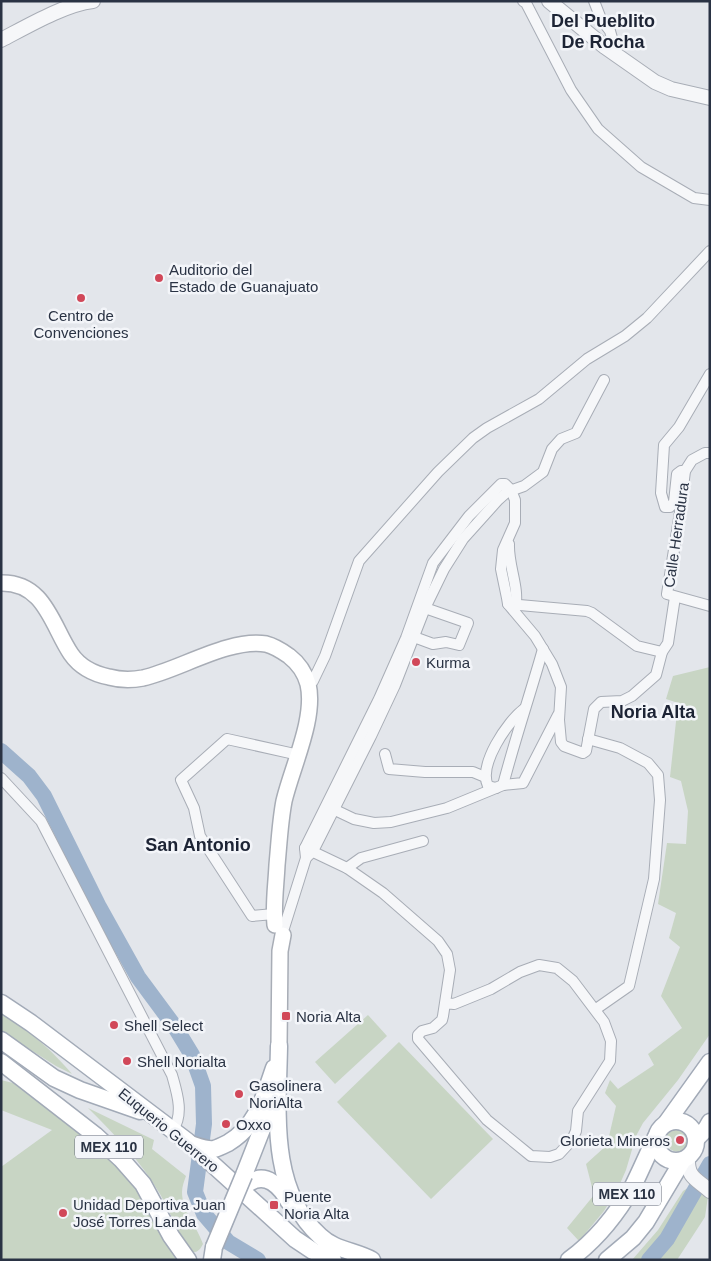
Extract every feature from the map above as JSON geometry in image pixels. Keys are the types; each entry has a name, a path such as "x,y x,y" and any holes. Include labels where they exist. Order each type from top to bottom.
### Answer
{"main road":[{"path":"1,584 19,587 31,592 44,603 71,653 80,664 93,672 123,680 142,678 230,648 251,643 267,644 282,651 293,659 306,676 310,696 299,755 280,823 273,906 278,931 279,1137 285,1176 293,1197 306,1219 333,1252"},
{"name":"Euquerio Guerrero","path":"1,1003 31,1023 157,1117 188,1143 213,1157 295,1239 313,1251 333,1252"},
{"path":"1,1040 54,1078 80,1090 157,1117"},
{"path":"213,1157 252,1122 259,1110 278,1054"},
{"path":"213,1253 225,1219 247,1179 270,1111 273,1101 278,1054"},
{"name":"MEX 110","path":"1,1062 8,1070 95,1135 121,1158 143,1184 175,1242 188,1260"},
{"name":"MEX 110","path":"569,1260 601,1231 633,1186 658,1131 667,1122 710,1062"},
{"path":"667,1122 678,1120 683,1122 692,1128 697,1138"},
{"name":"MEX 110","path":"607,1260 633,1238 646,1222 685,1159 695,1149 697,1138 710,1122"},
{"path":"656,1136 656,1143 660,1154 671,1161 685,1159"},
{"path":"247,1179 261,1178 273,1183 286,1195 297,1219 319,1244 333,1252 372,1260"},
{"path":"295,1239 322,1260"}],"street":[{"path":"1,40 60,11 93,1"},
{"path":"523,1 526,3 571,90 598,129 641,167 694,198 710,200"},
{"path":"549,1 605,47 655,82 671,89 710,98"},
{"path":"594,1 601,19 610,31 612,38 605,47"},
{"path":"308,685 313,681 325,656 359,561 438,472 473,438 539,399 588,359 626,336 647,318 710,250"},
{"path":"685,471 677,474 674,502 670,507 665,507 661,493 664,445 679,427 710,374"},
{"path":"308,852 371,736 395,685 425,608 444,569 463,539 498,500 511,490 524,486 543,472 552,449 561,439 576,433 604,380"},
{"name":"Calle Herradura","path":"710,453 705,453 692,460 685,471 667,594 710,606"},
{"path":"299,755 227,739 181,780 194,808 200,836 252,916 278,931 326,804 376,707 406,638 433,563 469,516 500,484 505,484 511,490 516,500 515,523 503,550 501,569 504,588 513,606 543,649 561,687 560,712 562,742 564,746 583,752 586,751 588,739 620,748 648,763 658,776 660,800 654,879 629,986 596,1010"},
{"name":"Calle Herradura","path":"588,739 594,709 601,702 622,700 632,696 656,675 662,652 668,643 675,597"},
{"path":"513,606 587,611 637,646 662,652"},
{"path":"414,637 433,644 446,642 459,646 468,623 425,608"},
{"path":"499,787 543,649"},
{"path":"499,787 488,786 486,777 489,759 508,725 526,707"},
{"path":"333,809 354,819 374,824 391,822 447,808 499,787 523,783 560,712"},
{"path":"385,754 389,769 425,772 473,772 486,777"},
{"path":"1,778 42,821 172,1075 180,1107 177,1124 173,1130"},
{"path":"347,868 361,858 423,841"},
{"path":"308,852 347,868 383,893 438,941 447,954 450,970 444,1003 442,1020 433,1028 422,1031 418,1035 418,1039 487,1120 531,1156 550,1157 559,1154 572,1140 576,1131 578,1111 610,1061 611,1041 604,1022 596,1010 573,981 557,968 539,964 520,972 490,989 454,1004 444,1003"},
{"path":"685,1159 687,1169 694,1178 709,1190"}],"green space":[{"path":"710,667 710,1034 678,1080 643,1123 636,1136 619,1186 604,1211 579,1241 567,1228 594,1195 586,1164 607,1145 616,1106 605,1093 610,1080 618,1089 654,1065 648,1054 682,1028 661,996 680,947 669,938 676,913 658,904 667,843 686,844 688,811 681,781 670,777 678,703 666,699 673,676"},
{"path":"1,1013 39,1040 72,1074 1,1031"},
{"path":"368,1015 387,1036 335,1084 315,1062"},
{"path":"399,1042 493,1139 431,1199 337,1102"},
{"name":"Unidad Deportiva Juan José Torres Landa","path":"1,1080 13,1083 106,1154 133,1183 177,1260 1,1260 1,1167 52,1130 1,1110"},
{"path":"88,1108 154,1140 152,1149 186,1176 182,1188 184,1206 203,1244 198,1251 191,1252 186,1245 160,1194 145,1170 118,1138"},
{"path":"679,1124 689,1128 693,1138 689,1148 679,1152 669,1148 665,1138 669,1128"},
{"path":"691,1186 708,1196 705,1217 677,1260 632,1260 658,1230 683,1191"}],"waterway":[{"path":"1,751 29,776 44,796 99,907 138,977 175,1027 192,1055 203,1086 204,1124 195,1192 204,1214 228,1242 258,1260"},
{"path":"649,1260 667,1239 710,1164"}],"place":[{"name":"Auditorio del Estado de Guanajuato","path":"159,278"},
{"name":"Centro de Convenciones","path":"81,298"},
{"name":"Kurma","path":"416,662"},
{"name":"Noria Alta","path":"286,1016"},
{"name":"Shell Select","path":"114,1025"},
{"name":"Shell Norialta","path":"127,1061"},
{"name":"Gasolinera NoriAlta","path":"239,1094"},
{"name":"Oxxo","path":"226,1124"},
{"name":"Glorieta Mineros","path":"680,1140"},
{"name":"Puente Noria Alta","path":"274,1205"},
{"name":"Unidad Deportiva Juan José Torres Landa","path":"63,1213"}],"district":[{"name":"Del Pueblito De Rocha","path":"603,31"},
{"name":"Noria Alta","path":"653,712"},
{"name":"San Antonio","path":"198,845"}]}
